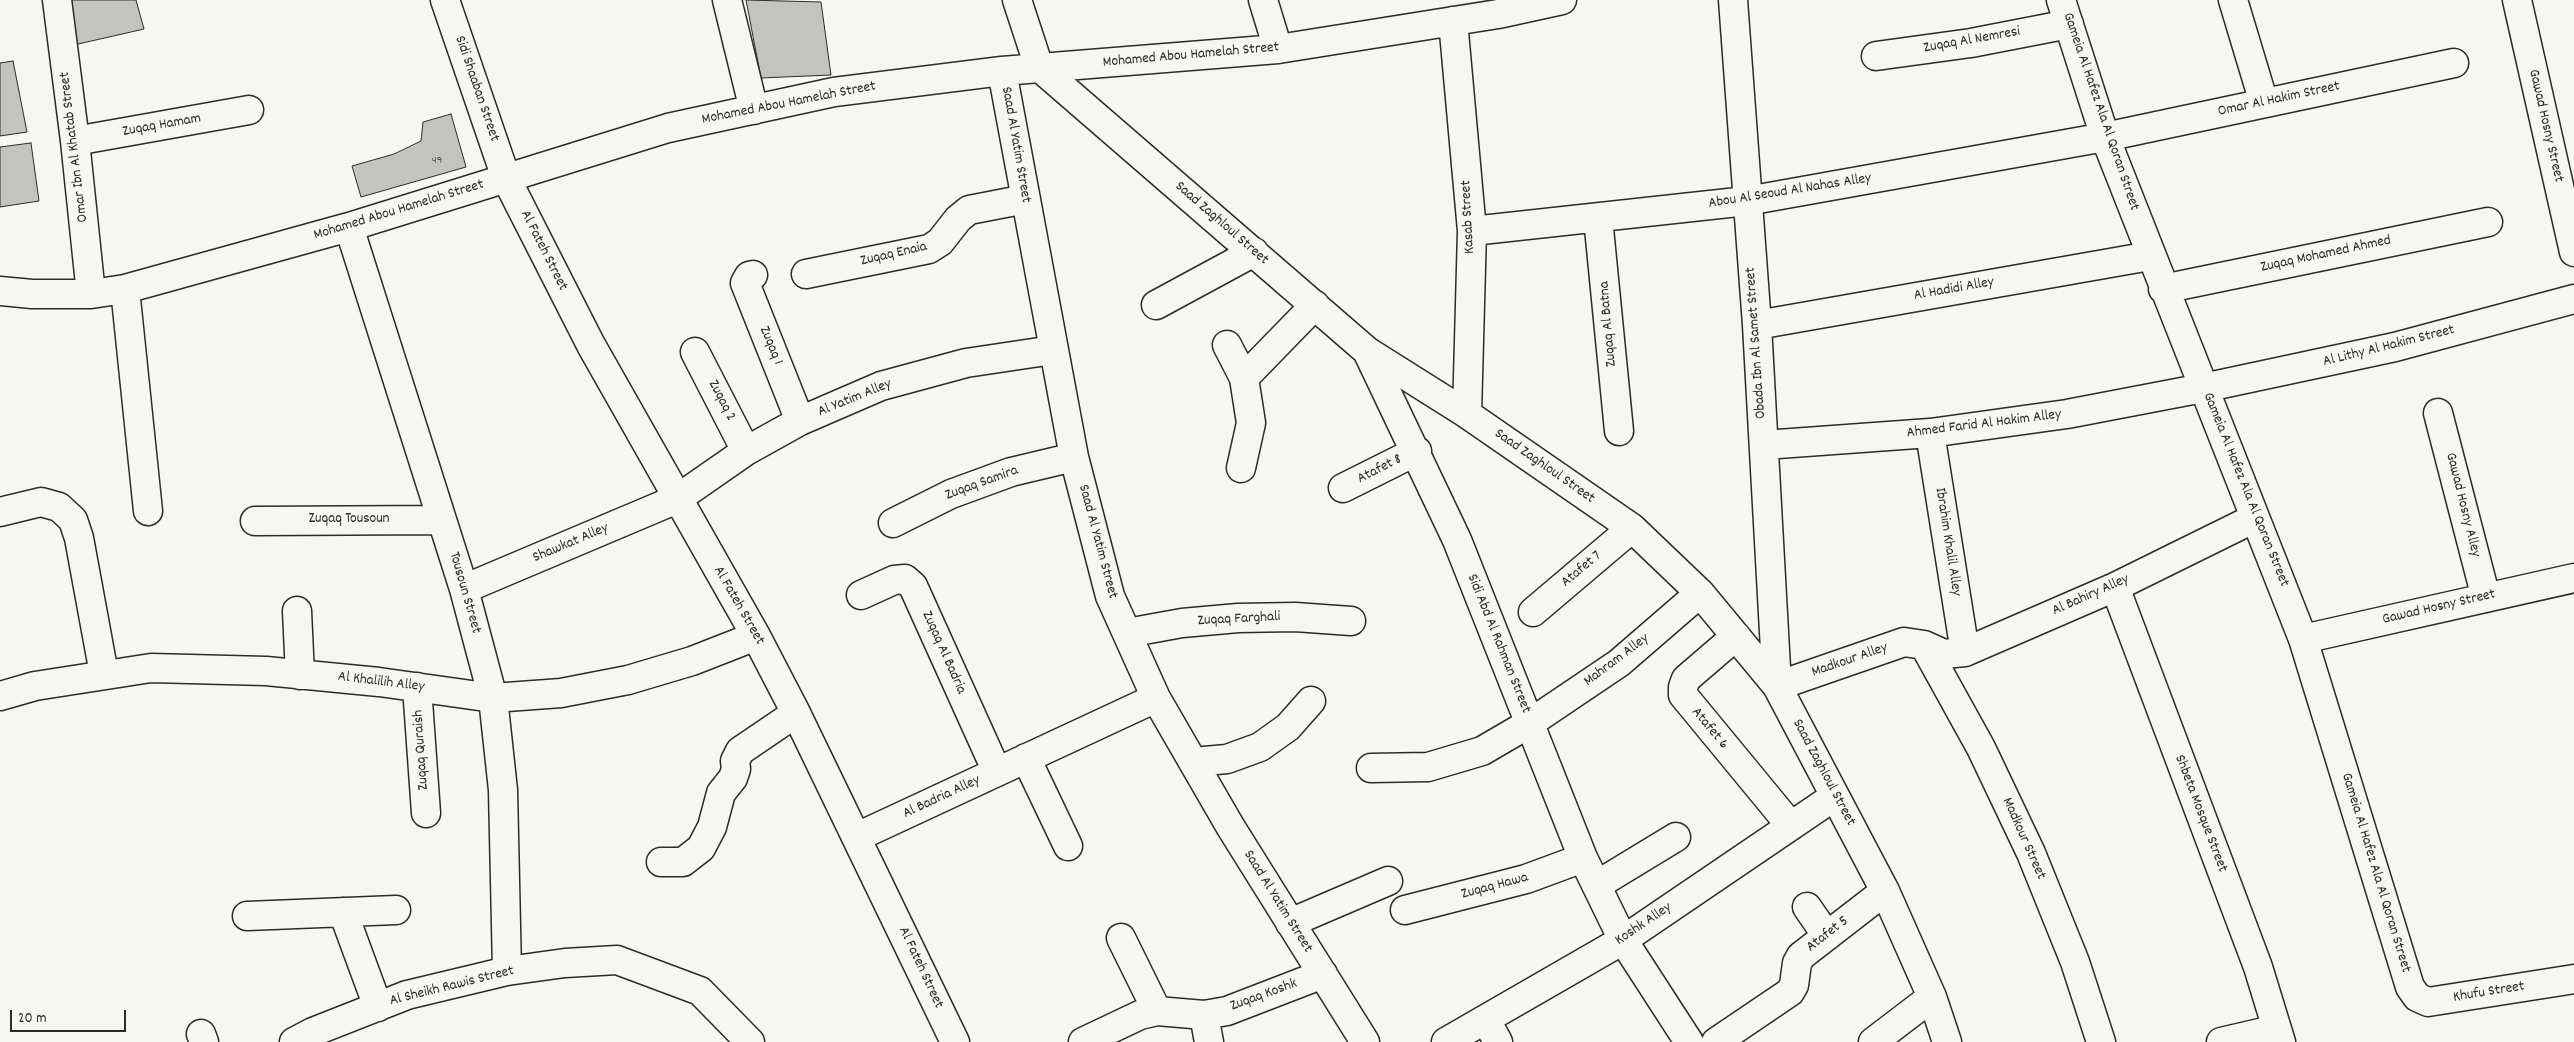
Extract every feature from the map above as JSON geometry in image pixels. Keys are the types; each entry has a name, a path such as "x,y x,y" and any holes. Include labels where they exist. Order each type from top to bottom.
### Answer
{"street":[{"name":"Omar Ibn Al Khatab Street","path":"57,0 75,141 91,294"},
{"name":"Sidi Shaaban Street","path":"444,0 506,178"},
{"path":"727,0 754,110"},
{"path":"1017,0 1039,68"},
{"path":"1263,0 1278,49"},
{"name":"Mohamed Abou Hamelah Street","path":"0,291 32,294 91,294 125,289 349,227 668,128 834,92 1002,71 1278,49 1453,20 1496,7 1562,0"},
{"name":"Obada Ibn Al Samet Street","path":"1733,0 1757,325 1777,686"},
{"path":"2233,0 2264,103"},
{"name":"Gawad Hosny Street","path":"2517,0 2572,237"},
{"name":"Zuqaq Al Nemresi","path":"1876,56 1971,43 2065,12"},
{"name":"Gameia Al Hafez Ala Al Qoran Street","path":"2065,12 2105,136 2150,256 2304,639 2410,987"},
{"name":"Kasab Street","path":"1453,20 1472,231 1467,414"},
{"name":"Omar Al Hakim Street","path":"2105,136 2454,63"},
{"name":"Saad Zaghloul Street","path":"1039,68 1367,351 1467,414 1632,528 1700,593 1777,686 1885,891 1932,997 1947,1042"},
{"name":"Saad Al Yatim Street","path":"1002,71 1074,457 1110,596 1156,698 1290,923 1365,1042"},
{"name":"Zuqaq Hamam","path":"75,141 249,110"},
{"name":"Abou Al Seoud Al Nahas Alley","path":"1472,231 1747,201 2105,136"},
{"name":"Al Fateh Street","path":"506,178 591,345 756,636 857,837 955,1042"},
{"name":"Zuqaq Enaia","path":"806,274 928,249 940,242 958,219 969,210 1026,199"},
{"name":"Zuqaq Al Batna","path":"1598,218 1619,431"},
{"name":"Zuqaq Mohamed Ahmed","path":"2163,289 2488,222"},
{"name":"Tousoun Street","path":"349,227 464,589 494,698 503,790 506,972"},
{"path":"1156,305 1254,252"},
{"name":"Al Hadidi Alley","path":"1757,325 2150,256"},
{"name":"Zuqaq 1","path":"753,275 749,276 745,284 800,420"},
{"path":"125,289 148,511"},
{"name":"Al Lithy Al Hakim Street","path":"2203,388 2395,347 2574,299"},
{"path":"1244,378 1315,305"},
{"path":"1227,345 1244,378 1251,423 1241,468"},
{"name":"Al Yatim Alley","path":"677,499 746,451 800,420 881,386 966,362 1053,350"},
{"name":"Sidi Abd Al Rahman Street","path":"1367,351 1457,540 1583,858 1623,940 1689,1042"},
{"name":"Zuqaq 2","path":"695,352 746,451"},
{"name":"Ahmed Farid Al Hakim Alley","path":"1764,445 1930,433 2067,414 2203,388"},
{"name":"Gawad Hosny Alley","path":"2438,413 2486,598"},
{"name":"Ibrahim Khalil Alley","path":"1930,433 1964,652"},
{"name":"Atafet 8","path":"1343,488 1416,451"},
{"name":"Zuqaq Samira","path":"893,523 951,494 1003,475 1074,457"},
{"name":"Shawkat Alley","path":"464,589 677,499"},
{"path":"0,512 41,502 59,507 73,520 79,538 104,674"},
{"name":"Al Bahiry Alley","path":"1924,645 1944,654 1964,652 2115,587 2255,518"},
{"name":"Zuqaq Tousoun","path":"255,521 442,520"},
{"name":"Atafet 7","path":"1533,612 1632,528"},
{"name":"Gawad Hosny Street","path":"2304,639 2574,578"},
{"name":"Zuqaq Al Badria","path":"861,595 894,580 905,580 913,586 997,772"},
{"name":"Shbeta Mosque Street","path":"2115,587 2258,967 2279,1035"},
{"name":"Mahram Alley","path":"1372,768 1428,767 1482,751 1530,723 1619,663 1700,593"},
{"path":"297,611 300,675"},
{"name":"Zuqaq Farghali","path":"1127,633 1182,623 1238,618 1295,617 1352,621"},
{"name":"Al Khalilih Alley","path":"0,696 35,686 151,668 266,671 418,687 494,698 561,692 628,680 692,661 756,636"},
{"name":"Atafet 6","path":"1736,636 1686,679 1683,695 1791,826"},
{"name":"Madkour Alley","path":"1777,686 1904,642 1924,645"},
{"name":"Madkour Street","path":"1924,645 1981,748 2031,853 2075,962 2101,1042"},
{"name":"Zuqaq Quraish","path":"418,687 426,813"},
{"name":"Al Badria Alley","path":"857,837 1156,698"},
{"path":"1193,762 1227,759 1260,747 1288,727 1311,701"},
{"path":"661,862 683,862 701,848 712,827 721,793 733,778 736,769 735,761 740,751 796,713"},
{"path":"1026,758 1068,846"},
{"name":"Koshk Alley","path":"1446,1042 1492,1031 1835,796"},
{"path":"1597,885 1676,837"},
{"name":"Zuqaq Hawa","path":"1405,910 1526,879 1583,858"},
{"path":"1290,923 1388,880"},
{"name":"Atafet 5","path":"1716,1042 1790,992 1794,985 1797,963 1801,956 1885,891"},
{"path":"1807,907 1828,936"},
{"path":"247,916 396,910"},
{"path":"344,912 378,1007"},
{"path":"1121,938 1157,1011"},
{"name":"Al Sheikh Rawis Street","path":"294,1042 313,1032 407,995 506,972 564,963 617,960 700,990 750,1042"},
{"name":"Zuqaq Koshk","path":"1083,1042 1140,1014 1157,1011 1204,1015 1227,1011 1323,974"},
{"name":"Khufu Street","path":"2410,987 2417,997 2428,1002 2574,979"},
{"path":"1873,1042 1932,997"},
{"path":"1204,1015 1209,1042"},
{"path":"2221,1042 2279,1035"}],"building":[{"path":"65,0 136,0 144,29 65,47"},
{"path":"746,0 821,2 831,75 761,78"},
{"path":"13,61 27,132 0,136 0,63"},
{"path":"451,114 466,167 361,197 352,166 394,154 421,141 423,122"},
{"path":"31,143 39,201 0,207 0,147"}]}
